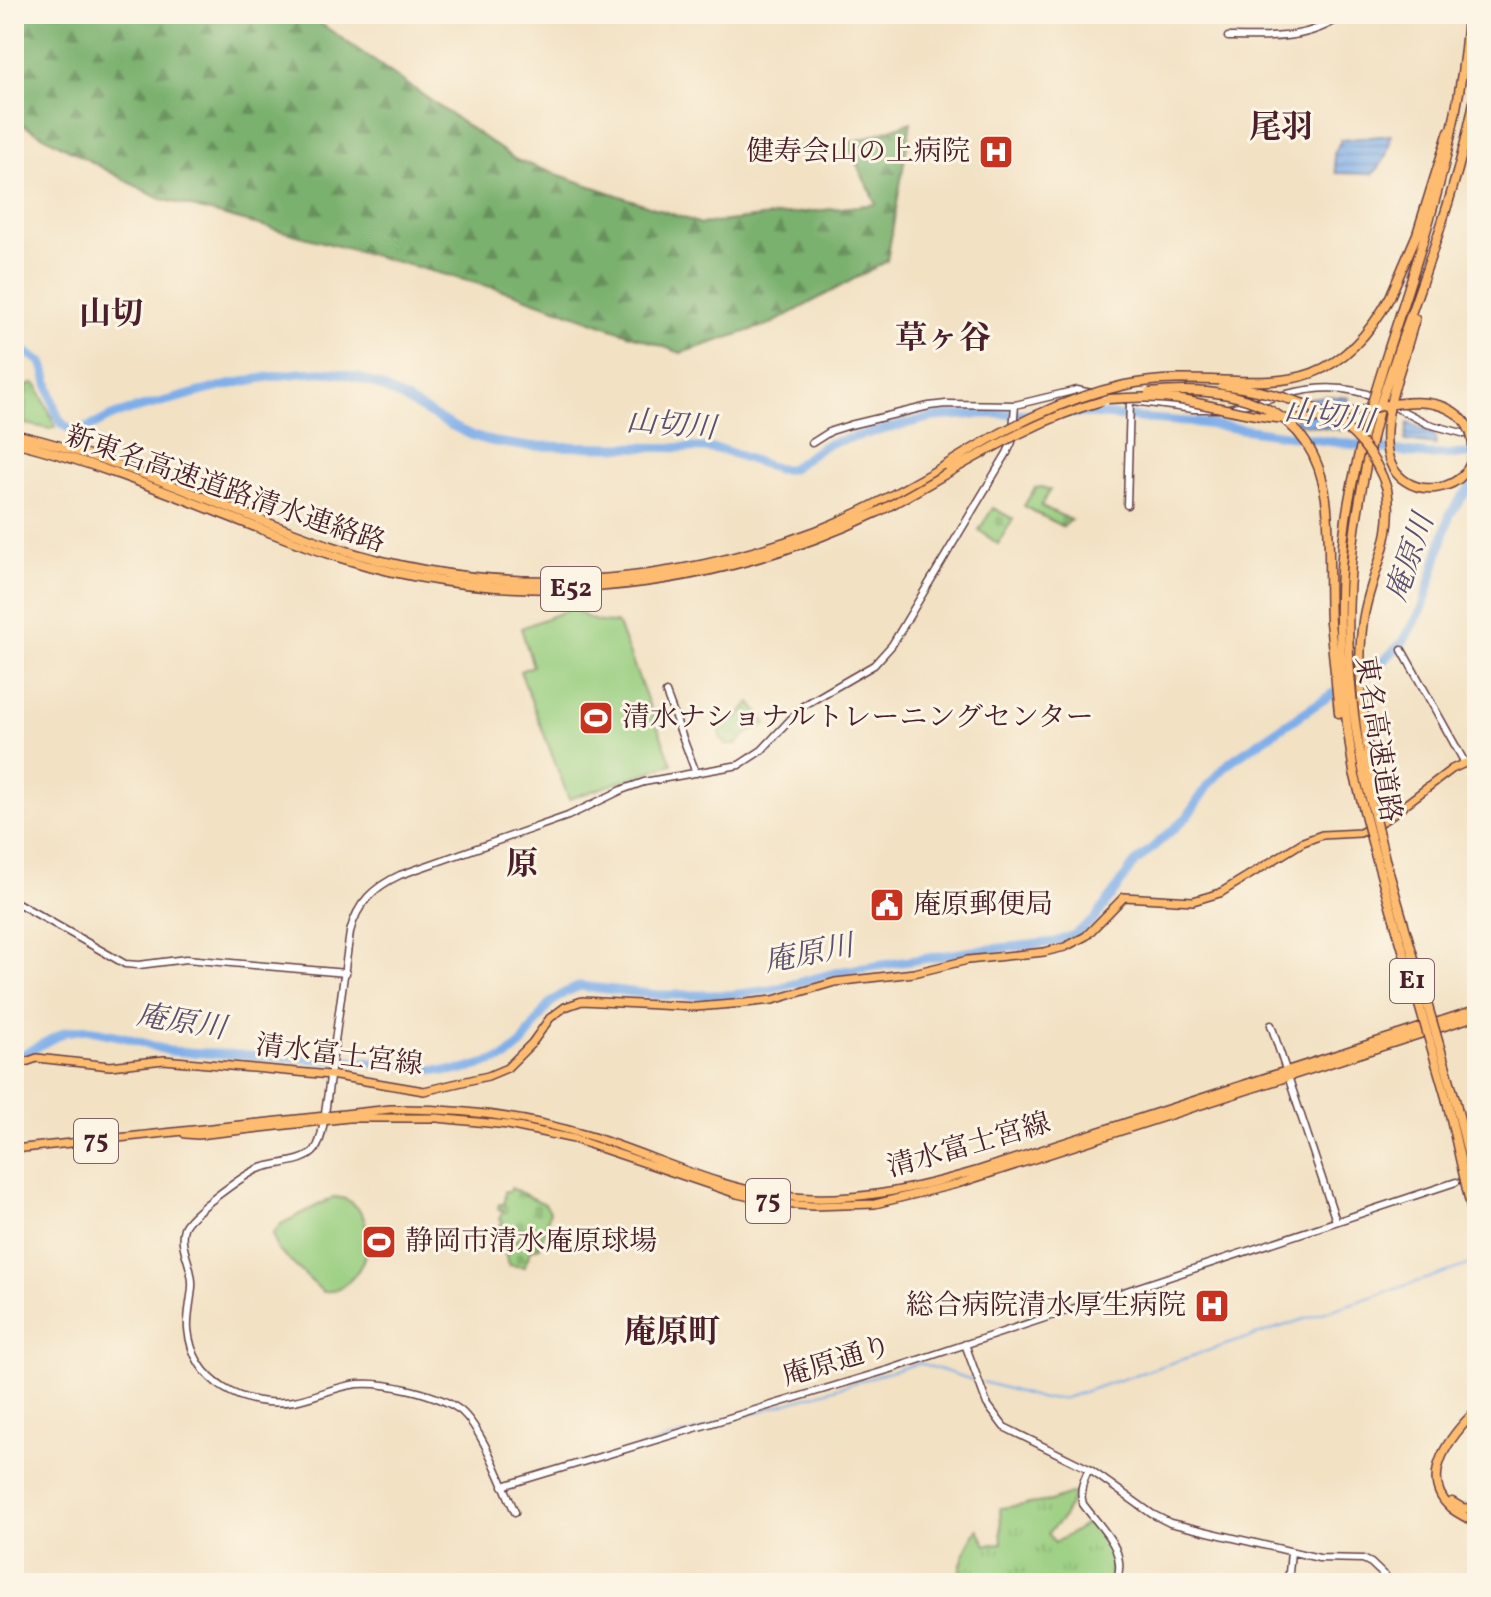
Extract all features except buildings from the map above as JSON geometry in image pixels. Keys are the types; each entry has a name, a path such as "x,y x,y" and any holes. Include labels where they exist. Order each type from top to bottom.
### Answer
{"highway":[{"name":"東名高速道路","path":"1397,351 1400,314 1456,121 1468,14"},
{"name":"東名高速道路","path":"1477,86 1448,204 1414,313 1376,404 1346,518 1340,579 1338,679 1477,1191"},
{"path":"1083,398 1123,386 1171,378 1264,382 1306,376 1336,363 1374,325 1390,297 1432,200"},
{"path":"1105,400 1171,398 1279,419 1315,418 1360,412 1386,407 1399,404 1433,403 1457,413 1469,428 1473,443 1471,461 1463,475 1438,489 1421,488 1407,482 1393,467 1387,451 1389,418 1391,411 1393,399 1399,376 1401,365 1397,351"},
{"path":"1083,398 1122,388 1158,384 1222,385 1285,398 1326,414 1346,426 1362,441 1376,461 1390,506 1387,539 1368,596 1362,628 1355,745"},
{"path":"1105,400 1172,391 1221,393 1246,398 1267,407 1293,427 1312,453 1326,498 1339,623"},
{"name":"新東名高速道路清水連絡路","path":"14,434 373,558 499,579 558,581 609,579 677,570 820,534 1017,423 1083,398"},
{"name":"新東名高速道路清水連絡路","path":"14,442 138,477 318,550 394,572 455,583 583,589 628,586 714,571 820,534 878,512 1020,431 1105,400"},
{"name":"東名高速道路","path":"1339,623 1349,669 1355,745"},
{"name":"東名高速道路","path":"1362,770 1377,861 1453,1102 1477,1234"},
{"path":"1453,1102 1477,1163"},
{"path":"1477,1410 1450,1442 1436,1473 1438,1488 1444,1499 1457,1512 1477,1523"},
{"path":"1477,1416 1451,1448 1441,1476 1444,1491 1454,1503 1462,1508 1477,1509"}],"main road":[{"name":"清水富士宮線","path":"14,1066 37,1058 110,1066 164,1060 330,1075 418,1091 433,1090 507,1068 532,1043 550,1018 565,1007 582,1001 696,1007 747,1003 773,1000 835,982 914,973 968,960 1065,947 1086,936 1124,897 1193,901 1220,893 1303,842 1322,835 1360,833 1386,819 1430,783 1465,763 1477,763"},
{"name":"清水富士宮線","path":"14,1149 178,1133 198,1135 325,1118 417,1117 508,1125 574,1139 759,1200 797,1205 888,1202 947,1187 1477,1009"},
{"name":"清水富士宮線","path":"1287,1072 1477,1016"}],"street":[{"path":"1228,37 1297,36 1318,30 1345,14"},
{"path":"812,443 831,431 929,406 1015,405 1077,390 1130,405 1207,410 1237,407 1289,392 1336,388 1368,394 1428,424 1477,437"},
{"path":"515,1512 472,1421 444,1401 371,1384 340,1387 294,1401 256,1401 223,1389 210,1378 197,1360 188,1326 193,1277 183,1243 185,1225 250,1173 313,1153 320,1141 350,932 355,915 368,896 388,880 568,816 624,789 739,765 750,759 803,706 874,665 887,652 1007,453 1012,442 1015,405"},
{"path":"1127,505 1130,405"},
{"path":"1402,650 1465,763"},
{"path":"666,693 696,773"},
{"path":"14,901 125,964 186,959 346,973"},
{"path":"1271,1025 1336,1221"},
{"name":"庵原通り","path":"503,1486 965,1344 1456,1182"},
{"path":"965,1344 987,1404 999,1422 1012,1432 1089,1469 1152,1514 1170,1523 1319,1558 1363,1559 1392,1583"},
{"path":"1089,1469 1081,1486 1081,1497 1119,1555 1120,1572 1116,1583"},
{"path":"1288,1583 1291,1552"}],"green space":[{"path":"14,14 307,14 516,160 701,224 876,204 847,144 911,122 887,261 773,323 681,353 513,293 158,198 14,120"},
{"path":"34,383 55,427 51,429 25,424 26,386"},
{"path":"1035,488 1050,490 1041,506 1071,520 1063,527 1024,506"},
{"path":"993,508 1013,519 998,544 979,530"},
{"name":"清水ナショナルトレーニングセンター","path":"573,608 593,620 616,623 619,627 672,764 569,799 520,671 533,666 521,628"},
{"path":"750,702 767,723 744,736 736,745 726,745 720,737 720,727 727,721 735,720"},
{"path":"511,1188 545,1204 550,1211 540,1247 531,1250 524,1267 508,1265 505,1252 526,1228 515,1232 500,1225 503,1221 499,1219 503,1211 498,1209 499,1204 504,1204 505,1191"},
{"path":"334,1197 350,1201 361,1212 367,1243 363,1260 354,1275 341,1287 323,1292 277,1249 273,1234 281,1224"},
{"path":"1076,1492 1062,1519 1048,1533 1055,1543 1089,1522 1110,1549 1110,1582 958,1583 964,1554 978,1529 986,1545 1002,1543 1000,1508 1051,1501"}],"water":[{"path":"1391,135 1385,157 1372,174 1336,173 1334,154 1341,140"},
{"path":"1326,396 1349,398 1342,430 1295,423 1298,400"},
{"path":"1408,423 1434,434 1436,445 1405,441"}],"waterway":[{"name":"山切川","path":"14,345 42,362 60,420 76,430 130,410 227,385 318,372 339,373 378,385 450,425 488,441 522,446 703,448 723,450 777,469 790,469 827,444 933,417 981,414 1079,413 1199,423 1427,455 1477,454"},
{"name":"庵原川","path":"14,1059 65,1032 86,1029 169,1051 463,1070 505,1058 522,1044 548,1005 580,986 658,995 731,995 771,990 838,972 1056,942 1074,935 1094,920 1134,864 1187,817 1209,784 1231,761 1385,659 1403,642 1423,607 1450,514 1477,477"},
{"path":"983,1382 1043,1399 1065,1398 1471,1264"},
{"path":"623,1453 919,1363 976,1381"}],"place":[{"name":"健寿会山の上病院","path":"996,152"},
{"name":"清水ナショナルトレーニングセンター","path":"596,718"},
{"name":"庵原郵便局","path":"887,905"},
{"name":"静岡市清水庵原球場","path":"379,1242"},
{"name":"総合病院清水厚生病院","path":"1212,1306"}],"district":[{"name":"尾羽","path":"1281,129"},
{"name":"山切","path":"111,316"},
{"name":"草ヶ谷","path":"943,340"},
{"name":"原","path":"522,866"},
{"name":"庵原町","path":"672,1334"}]}
